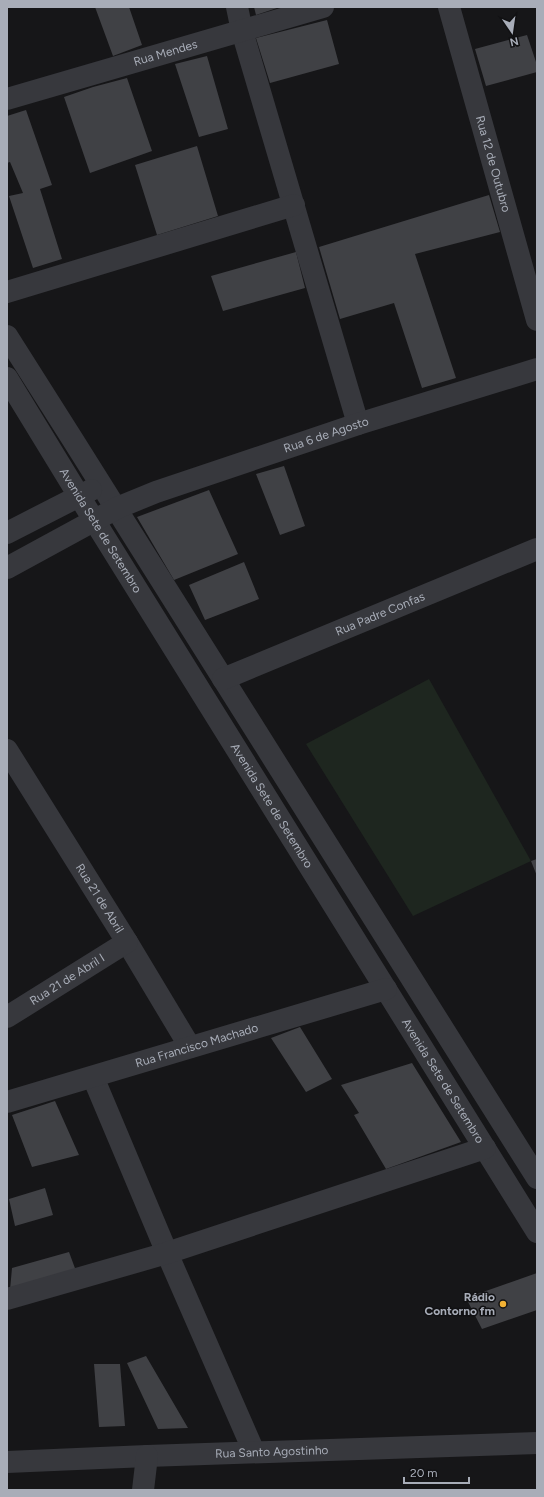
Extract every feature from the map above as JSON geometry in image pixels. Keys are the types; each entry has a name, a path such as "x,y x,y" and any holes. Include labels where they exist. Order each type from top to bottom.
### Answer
{"street":[{"path":"237,7 242,31 358,424"},
{"name":"Rua Mendes","path":"7,99 323,7"},
{"name":"Rua 12 de Outubro","path":"449,7 537,320"},
{"path":"7,292 294,206"},
{"name":"Avenida Sete de Setembro","path":"7,336 117,508 222,679 537,1178"},
{"name":"Rua 6 de Agosto","path":"7,568 117,508 156,492 358,424 537,369"},
{"name":"Avenida Sete de Setembro","path":"7,378 537,1232"},
{"path":"7,534 101,484"},
{"name":"Rua Padre Confas","path":"222,679 537,548"},
{"name":"Rua 21 de Abril","path":"7,750 15,779 127,942 190,1047"},
{"name":"Rua 21 de Abril I","path":"7,1017 127,942"},
{"name":"Rua Francisco Machado","path":"7,1102 386,988"},
{"path":"93,1077 167,1253 254,1452"},
{"path":"7,1299 167,1253 485,1148"},
{"name":"Rua Santo Agostinho","path":"7,1462 537,1443"},
{"path":"143,1490 147,1456"}],"shaded area":[{"path":"429,679 531,861 413,916 306,744"}],"building":[{"path":"95,7 129,7 142,45 113,56"},
{"path":"254,7 280,7 256,15"},
{"path":"327,20 339,64 270,83 256,38"},
{"path":"527,35 537,65 537,72 486,86 475,49"},
{"path":"207,56 228,129 199,137 175,64"},
{"path":"127,78 152,151 90,173 64,97 93,87"},
{"path":"26,110 52,185 40,189 62,259 33,268 9,196 23,193 10,162 7,163 7,116"},
{"path":"197,146 218,216 157,235 135,165"},
{"path":"489,195 500,232 415,254 456,378 422,388 394,303 340,319 319,247"},
{"path":"296,252 305,288 223,311 211,276"},
{"path":"284,466 305,526 280,535 256,474"},
{"path":"209,490 238,554 174,580 137,517"},
{"path":"244,562 259,599 205,620 189,585"},
{"path":"537,859 537,876 531,861"},
{"path":"300,1027 332,1079 306,1092 271,1038"},
{"path":"412,1063 461,1142 386,1169 354,1115 359,1113 341,1085"},
{"path":"55,1101 79,1155 32,1167 12,1115"},
{"path":"45,1188 53,1215 15,1226 9,1199"},
{"path":"69,1252 76,1271 10,1290 12,1268"},
{"name":"Rádio Contorno fm","path":"537,1273 537,1310 482,1329 466,1298"},
{"path":"146,1356 188,1428 158,1429 127,1363"},
{"path":"94,1364 120,1364 125,1426 99,1427"}],"place":[{"name":"Rádio Contorno fm","path":"503,1304"}]}
